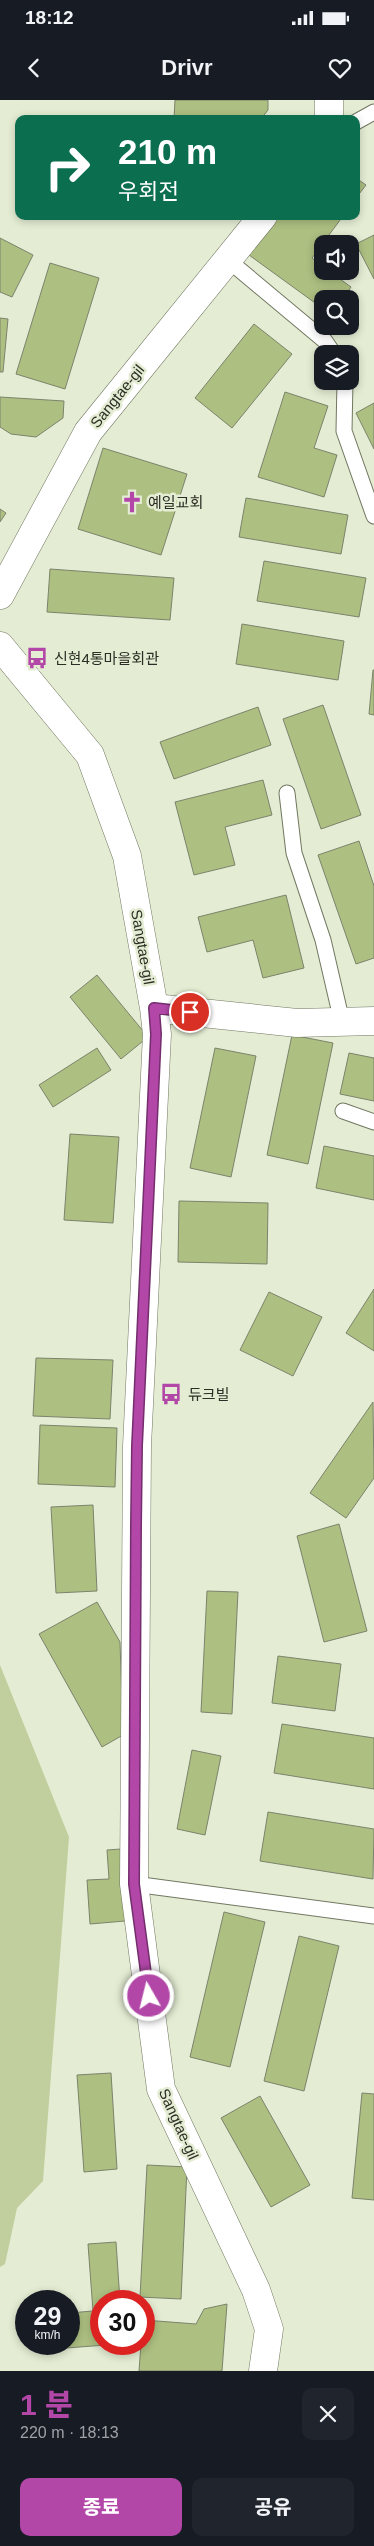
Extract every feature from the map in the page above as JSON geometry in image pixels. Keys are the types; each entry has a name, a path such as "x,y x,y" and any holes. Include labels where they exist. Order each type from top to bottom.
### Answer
{"street":[{"path":"329,115 330,100"},
{"name":"Sangtae-gil","path":"0,595 88,432 260,220"},
{"name":"Sangtae-gil","path":"0,646 90,755 128,856 154,1008 156,1034 137,1446 134,1884 161,2089 256,2290 269,2328 263,2371"},
{"path":"154,1008 297,1023 374,1021"}],"lane":[{"path":"360,120 374,112"},
{"path":"228,260 328,345"},
{"path":"346,390 344,431 374,516"},
{"path":"287,793 294,854 323,940 342,1022"},
{"path":"344,1111 374,1122"},
{"path":"134,1884 374,1916"}],"green space":[{"path":"0,1665 69,1837 43,2181 17,2208 5,2264 0,2267"}],"building":[{"path":"175,100 268,100 268,110 264,115 174,115"},
{"path":"360,181 366,185 360,193"},
{"path":"275,220 340,220 329,235 314,235 314,255 312,258 314,260 314,280 341,280 351,287 349,290 314,290 314,302 249,255"},
{"path":"374,235 374,279 359,250 359,242"},
{"path":"0,238 33,255 12,297 0,292"},
{"path":"50,263 99,278 65,389 16,374"},
{"path":"0,318 8,319 3,372 0,372"},
{"path":"254,324 292,354 232,428 195,398"},
{"path":"285,392 328,406 314,448 337,455 324,497 258,477"},
{"path":"0,397 64,401 63,418 36,437 11,434 0,427"},
{"path":"374,403 374,449 356,413"},
{"name":"예일교회","path":"103,448 187,474 161,555 78,529"},
{"path":"246,498 348,515 341,554 239,537"},
{"path":"0,509 6,513 0,522"},
{"path":"264,561 366,578 359,617 257,601"},
{"path":"50,569 174,578 170,620 47,612"},
{"path":"242,624 344,641 338,680 236,664"},
{"path":"374,670 374,715 369,714"},
{"path":"323,705 361,815 321,829 283,719"},
{"path":"258,707 271,745 174,779 160,742"},
{"path":"263,780 272,815 225,827 235,865 194,875 175,802"},
{"path":"359,841 374,886 374,958 356,964 318,855"},
{"path":"286,895 304,968 263,978 253,940 207,952 198,917"},
{"path":"97,975 148,1037 121,1059 70,997"},
{"path":"292,1035 333,1043 308,1164 267,1155"},
{"path":"97,1048 111,1070 53,1107 39,1085"},
{"path":"215,1048 256,1056 231,1177 190,1168"},
{"path":"349,1053 374,1058 374,1101 340,1094"},
{"path":"70,1134 119,1137 113,1223 64,1220"},
{"path":"324,1146 374,1156 374,1200 316,1188"},
{"path":"179,1201 268,1203 267,1264 178,1262"},
{"path":"374,1289 374,1351 346,1333"},
{"path":"269,1292 322,1317 293,1376 240,1350"},
{"path":"36,1358 113,1360 110,1419 33,1416"},
{"path":"373,1402 374,1478 346,1518 310,1493"},
{"path":"40,1425 117,1428 115,1487 38,1484"},
{"path":"93,1505 97,1591 56,1593 51,1507"},
{"path":"339,1524 367,1631 324,1642 297,1536"},
{"path":"207,1591 238,1592 232,1714 201,1712"},
{"path":"97,1602 120,1642 123,1735 102,1747 39,1634"},
{"path":"278,1656 341,1664 335,1711 272,1703"},
{"path":"282,1724 374,1738 374,1789 274,1773"},
{"path":"192,1750 221,1756 205,1835 177,1829"},
{"path":"268,1812 374,1829 373,1879 260,1861"},
{"path":"121,1849 125,1921 90,1924 87,1880 109,1879 107,1850"},
{"path":"224,1912 265,1922 230,2067 190,2057"},
{"path":"299,1936 339,1946 304,2091 264,2081"},
{"path":"111,2073 117,2169 84,2172 77,2075"},
{"path":"362,2093 374,2094 374,2200 352,2198"},
{"path":"260,2096 310,2185 271,2207 221,2118"},
{"path":"147,2165 187,2167 181,2299 155,2298 155,2290 140,2290"},
{"path":"116,2242 119,2290 91,2290 88,2244"},
{"path":"227,2304 222,2371 139,2371 140,2355 155,2355 155,2321 196,2324 204,2309"},
{"path":"90,2311 90,2346 80,2347 80,2312"}],"place":[{"name":"예일교회","path":"132,502"},
{"name":"신현4통마을회관","path":"37,658"},
{"name":"듀크빌","path":"171,1394"}],"route":[{"path":"149,1996 134,1884 137,1446 156,1034 154,1008 190,1012"}]}
